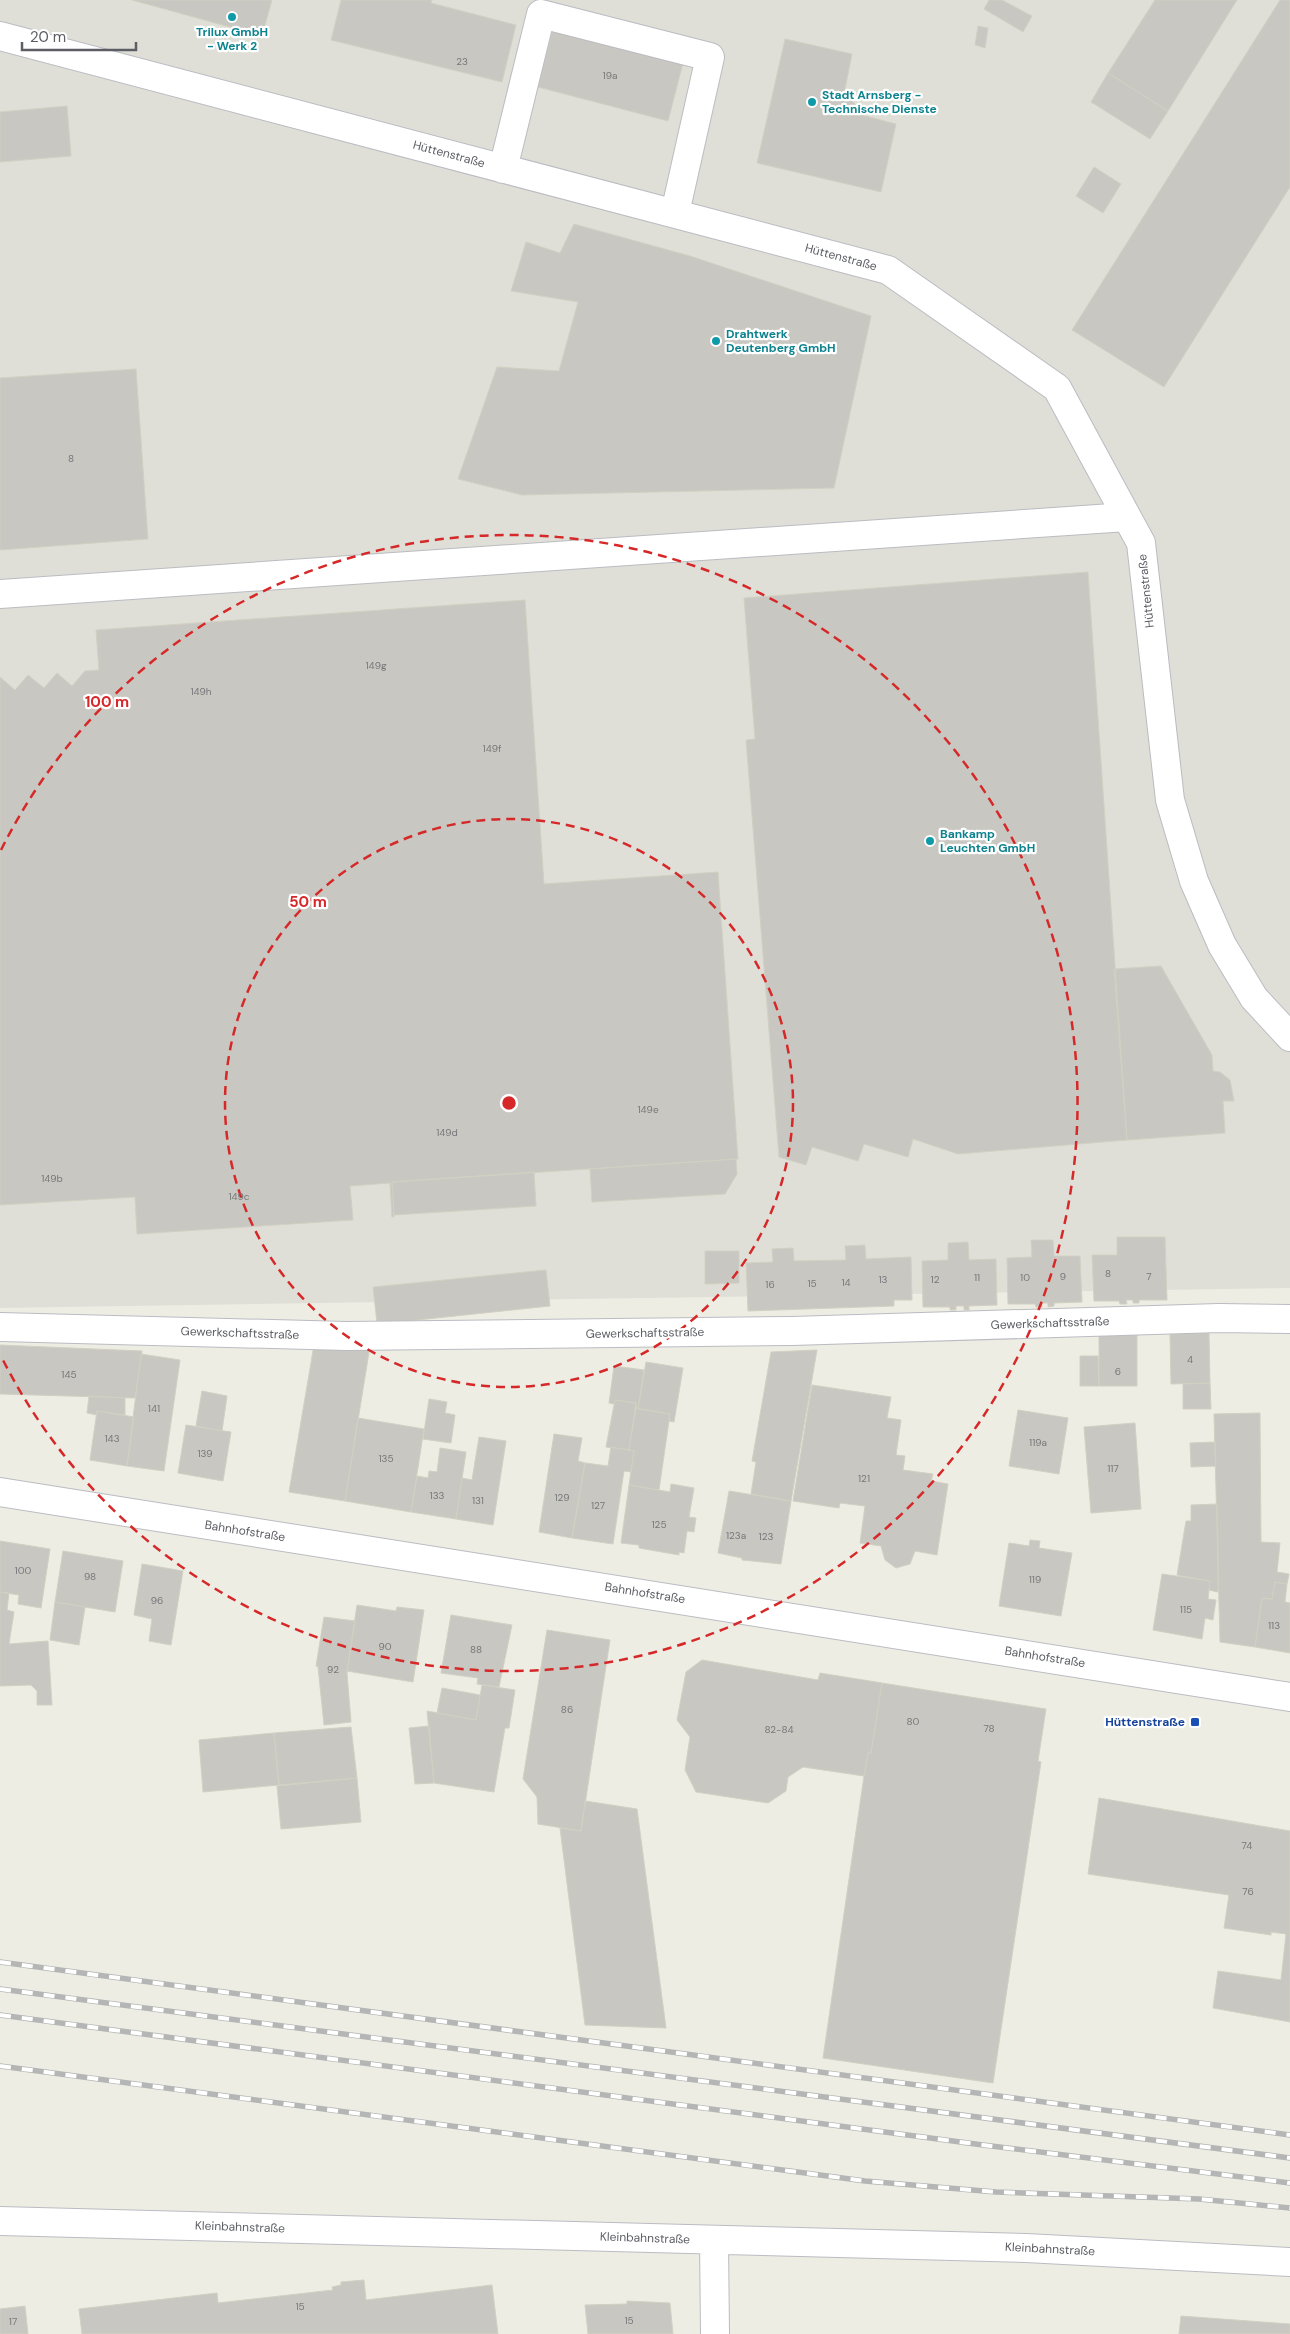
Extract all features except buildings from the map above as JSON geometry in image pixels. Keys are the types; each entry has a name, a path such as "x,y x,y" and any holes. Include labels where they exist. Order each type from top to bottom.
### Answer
{"street":[{"path":"503,168 541,14 701,54 710,57 675,213"},
{"name":"Hüttenstraße","path":"0,36 888,270 1057,388 1141,543 1170,800 1194,881 1222,946 1254,998 1290,1037"},
{"path":"0,594 1127,517"},
{"name":"Gewerkschaftsstraße","path":"0,1327 356,1336 792,1331 1219,1318 1290,1319"},
{"name":"Bahnhofstraße","path":"0,1492 1290,1697"},
{"name":"Kleinbahnstraße","path":"0,2221 1026,2248 1290,2262"},
{"path":"714,2240 715,2334"}],"shaded area":[{"path":"0,0 1290,0 1290,1288 0,1308"}],"railway":[{"path":"0,1962 1290,2135"},
{"path":"0,1989 1290,2158"},
{"path":"0,2015 983,2145 1290,2183"},
{"path":"0,2066 865,2181 996,2192 1199,2199 1290,2208"}],"place":[{"name":"Trilux GmbH - Werk 2","path":"232,17"},
{"name":"Stadt Arnsberg - Technische Dienste","path":"812,102"},
{"name":"Drahtwerk Deutenberg GmbH","path":"716,341"},
{"name":"Bankamp Leuchten GmbH","path":"930,841"},
{"name":"Hüttenstraße","path":"1195,1722"}]}
